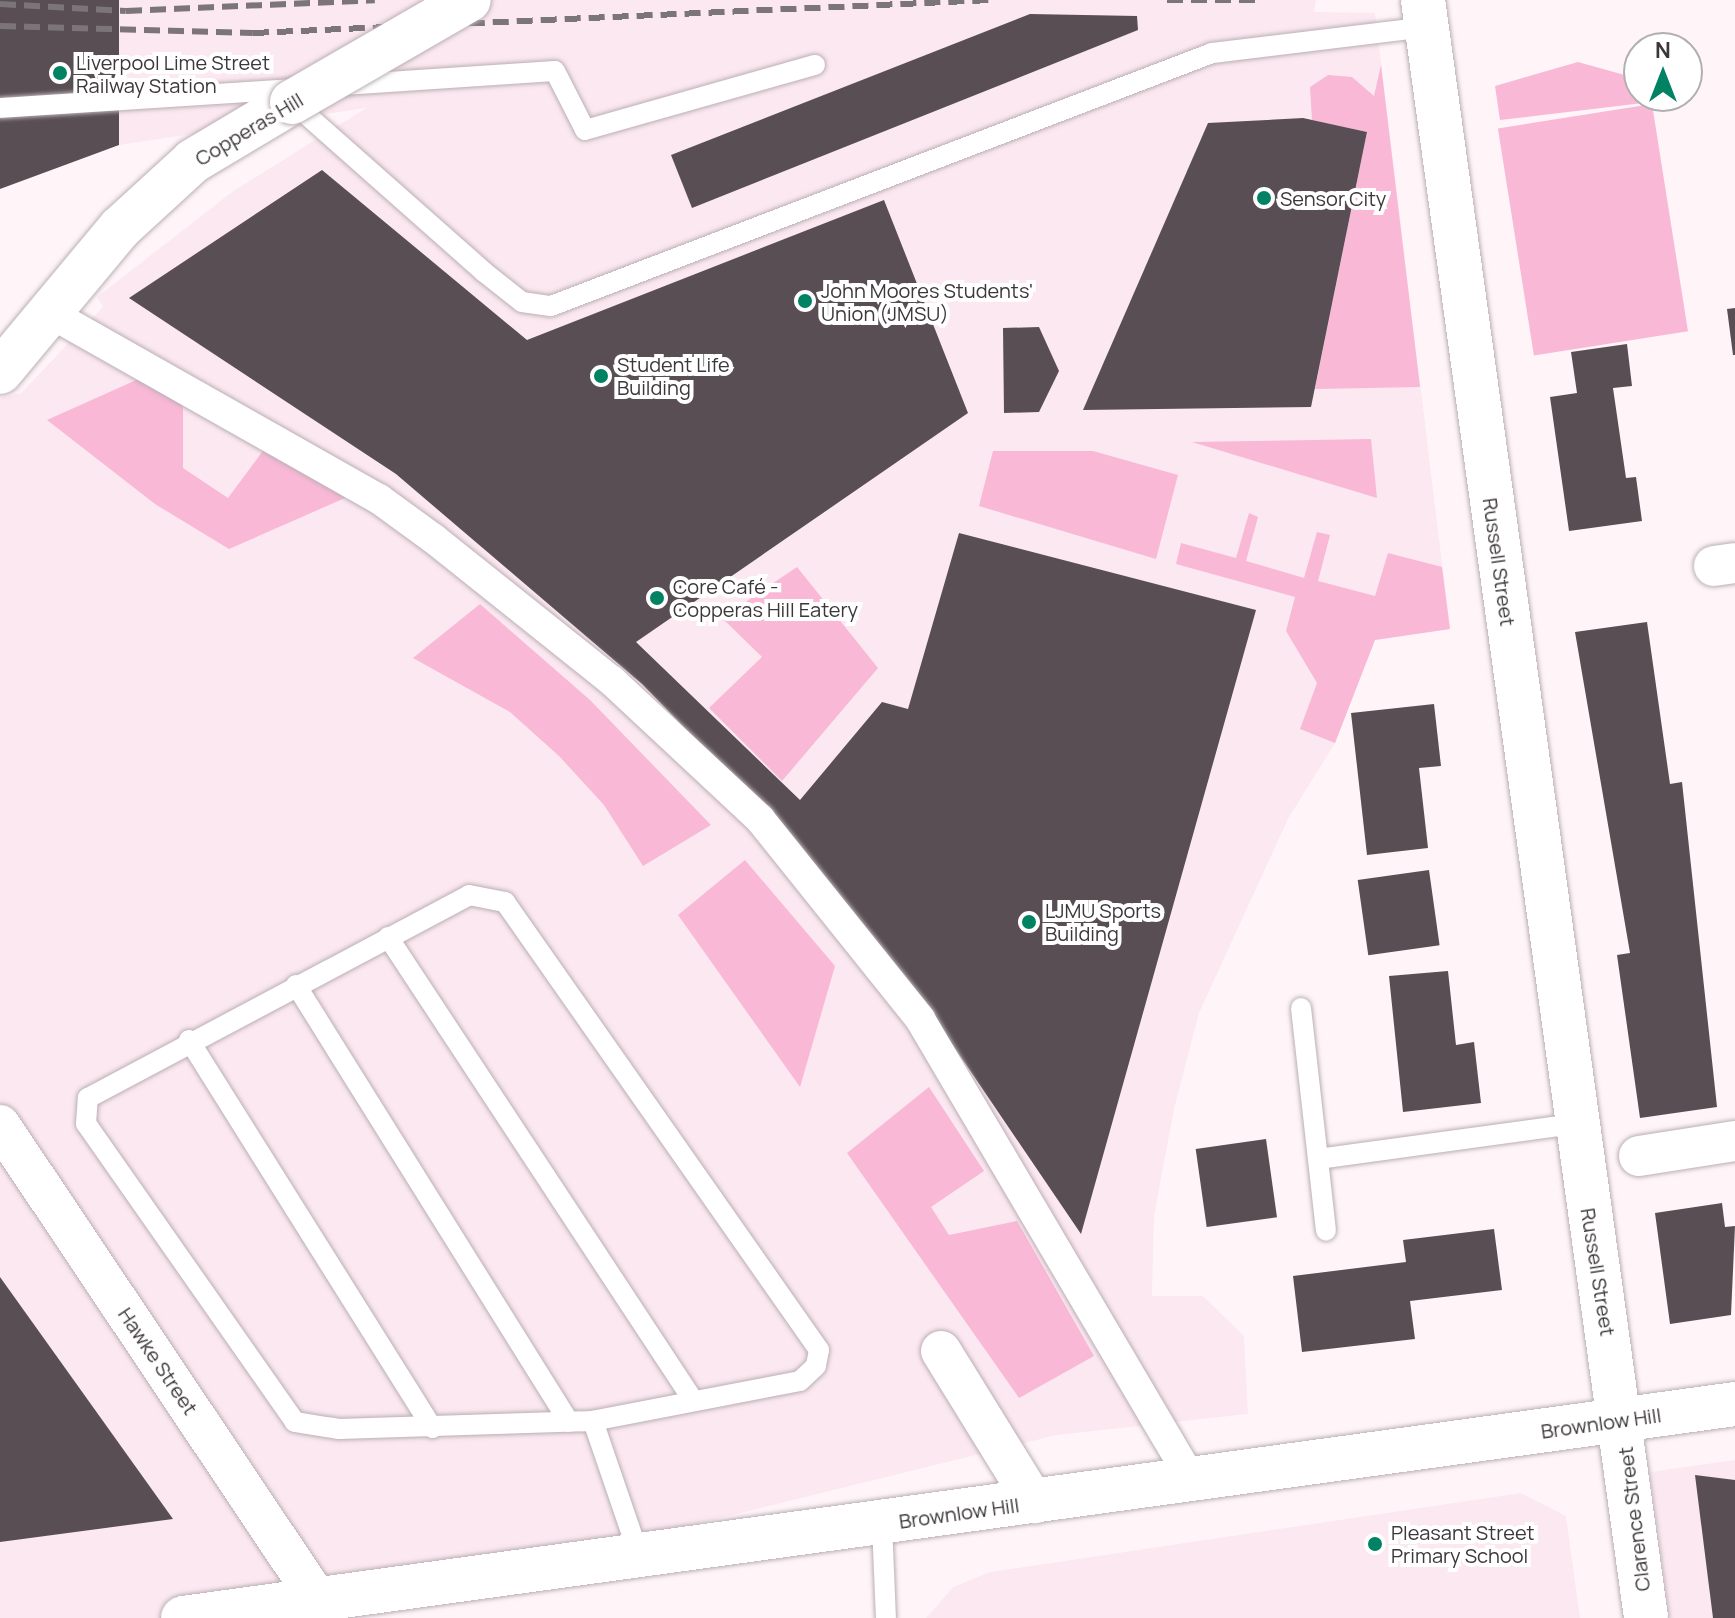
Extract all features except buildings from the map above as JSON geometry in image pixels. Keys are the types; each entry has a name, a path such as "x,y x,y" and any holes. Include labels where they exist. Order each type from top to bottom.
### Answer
{"street":[{"name":"Copperas Hill","path":"5,360 50,313 115,233 193,161 469,0"},
{"name":"Russell Street","path":"1426,13 1575,1124 1623,1420"},
{"path":"50,313 379,499 612,681 760,819 920,1019 1190,1477"},
{"name":"Hawke Street","path":"0,1125 316,1597"},
{"path":"1639,1156 1735,1141"},
{"path":"941,1351 1035,1503"},
{"name":"Brownlow Hill","path":"183,1618 316,1597 882,1524 1190,1477 1735,1404"},
{"name":"Clarence Street","path":"1623,1420 1646,1618"}],"lane":[{"path":"292,102 522,302 551,306 1212,53 1426,13"},
{"path":"0,108 555,71 585,130 815,65"},
{"path":"469,895 505,902 815,1340 816,1366 800,1381 593,1421 432,1428 295,1422 86,1124 85,1106 96,1090 388,937 469,895"},
{"path":"388,937 693,1400"},
{"path":"296,985 569,1422"},
{"path":"1301,1008 1326,1231"},
{"path":"189,1040 432,1428"},
{"path":"1318,1159 1575,1124"},
{"path":"593,1421 639,1555"},
{"path":"882,1524 886,1618"}],"shaded area":[{"path":"119,0 1316,0 1314,12 1375,13 1450,629 1375,640 1335,743 1288,819 1199,1013 1174,1109 1154,1216 1152,1296 1203,1296 1244,1336 1248,1414 1057,1435 314,1618 0,1618 0,398 21,393 103,307 97,297 232,192 366,108 119,145"},
{"path":"1578,62 1623,75 1623,105 1500,120 1495,86"},
{"path":"1381,65 1420,387 1315,389 1367,132 1312,120 1310,87 1328,75 1352,77 1374,96"},
{"path":"1623,109 1623,112 1653,112 1688,331 1534,356 1498,128"},
{"path":"152,373 183,391 183,468 228,498 268,444 345,498 229,549 155,504 47,420"},
{"path":"1371,439 1377,498 1192,442"},
{"path":"993,451 1093,451 1178,475 1156,559 979,506"},
{"path":"1249,513 1258,517 1246,561 1304,578 1317,532 1330,535 1318,581 1375,596 1388,553 1442,567 1450,629 1375,640 1335,743 1300,729 1317,683 1286,631 1295,597 1176,564 1181,543 1236,558"},
{"path":"797,567 878,668 782,781 709,708 762,657 722,618"},
{"path":"480,604 590,700 711,825 643,866 604,805 559,756 510,712 413,658"},
{"path":"745,860 835,966 800,1087 678,915"},
{"path":"929,1087 984,1171 931,1207 949,1235 1017,1221 1094,1356 1019,1398 847,1153"},
{"path":"1735,1460 1735,1618 1670,1618 1650,1472"},
{"name":"Pleasant Street Primary School","path":"1521,1493 1566,1516 1580,1618 926,1618 953,1587 990,1572"}],"railway":[{"path":"0,4 126,11 375,0"},
{"path":"0,26 253,33 992,0"},
{"path":"1167,0 1263,0"}],"place":[{"name":"Liverpool Lime Street Railway Station","path":"60,73"},
{"name":"Sensor City","path":"1264,198"},
{"name":"John Moores Students' Union (JMSU)","path":"805,301"},
{"name":"Student Life Building","path":"601,376"},
{"name":"Core Café - Copperas Hill Eatery","path":"657,598"},
{"name":"LJMU Sports Building","path":"1029,922"},
{"name":"Pleasant Street Primary School","path":"1375,1544"}]}
